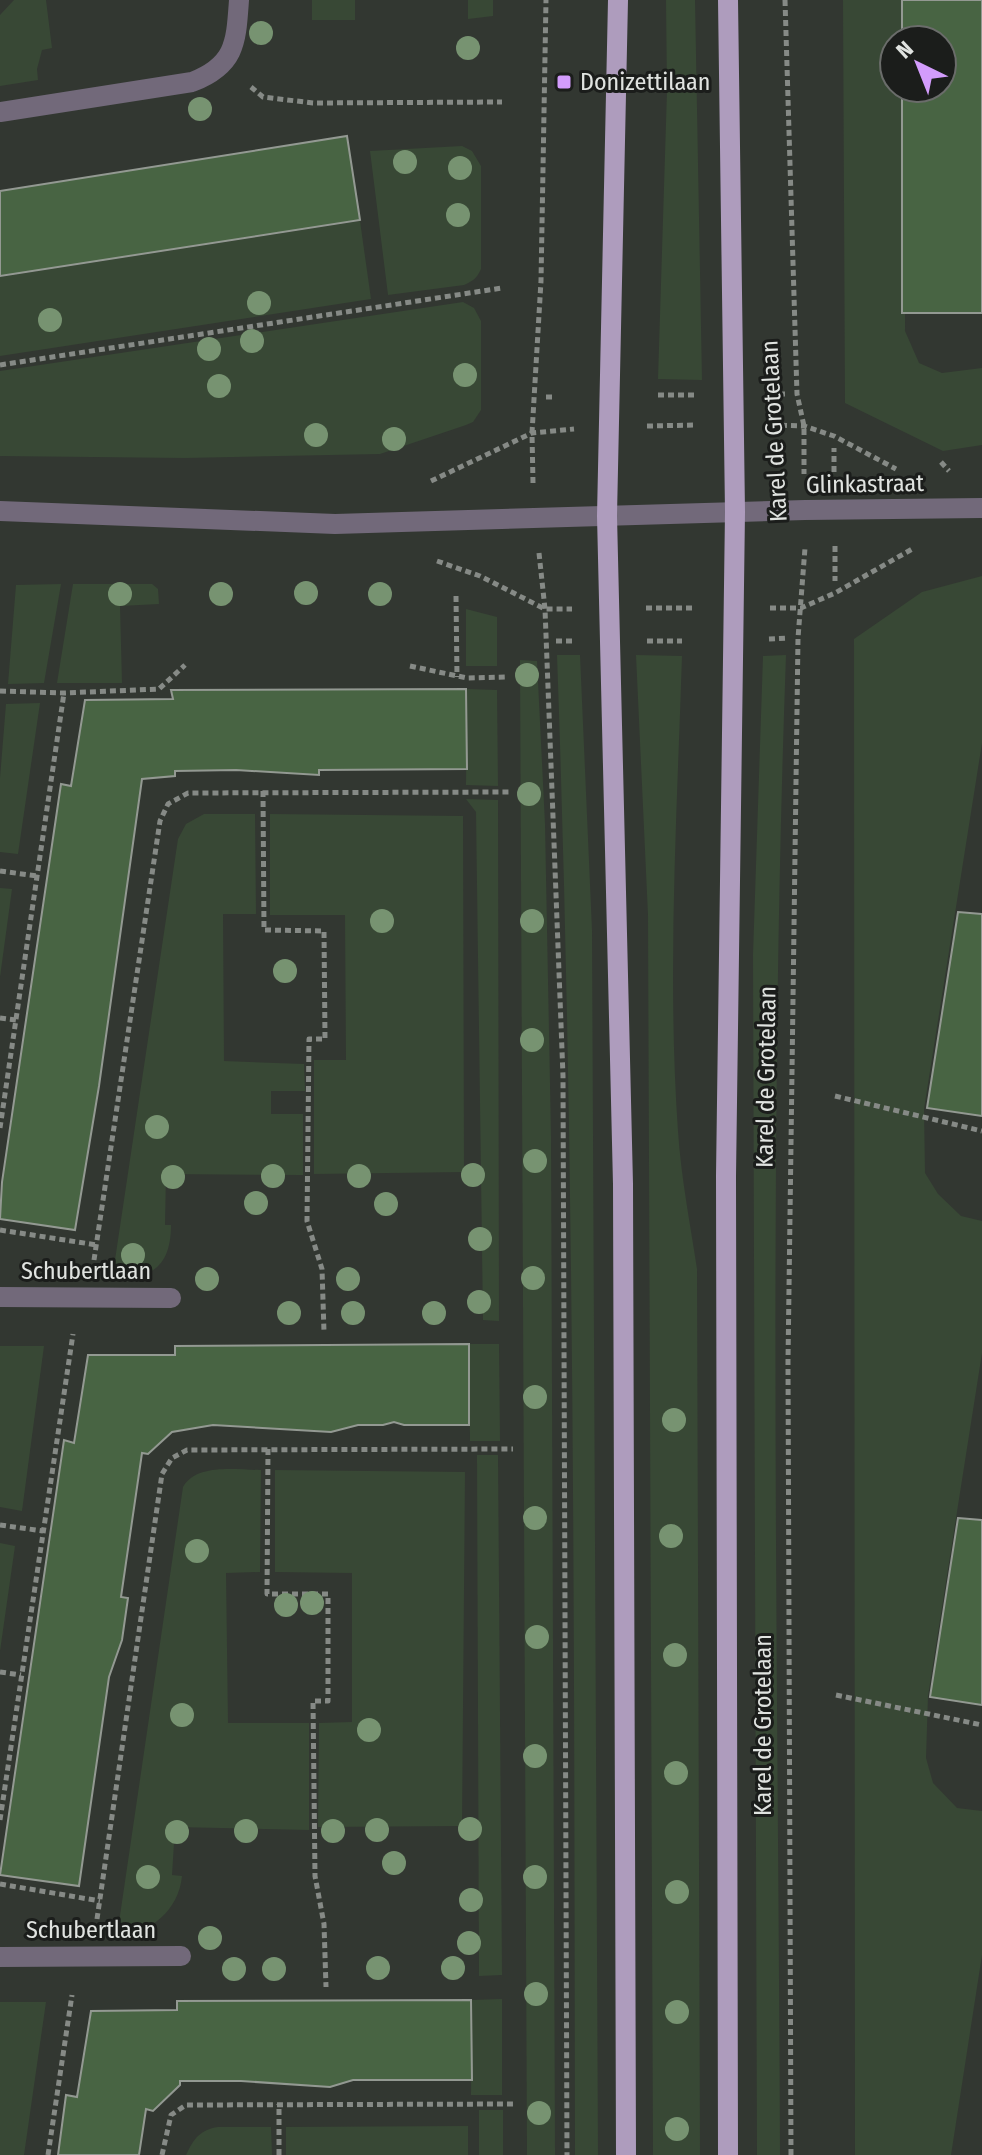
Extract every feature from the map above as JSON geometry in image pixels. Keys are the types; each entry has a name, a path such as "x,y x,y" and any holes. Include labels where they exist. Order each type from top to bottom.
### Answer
{"main road":[{"path":"618,0 607,516 623,1184 626,2155"},
{"name":"Karel de Grotelaan","path":"728,0 735,512 726,1176 728,2155"}],"street":[{"path":"0,112 192,82 206,77 232,53 237,38 239,0"},
{"name":"Glinkastraat","path":"607,516 982,508"},
{"path":"0,511 335,524 607,516"},
{"name":"Schubertlaan","path":"0,1297 171,1298"},
{"name":"Schubertlaan","path":"0,1957 181,1956"}],"path":[{"name":"Glinkastraat","path":"546,0 541,281 532,433 610,426 804,426 834,436 903,472"},
{"name":"Karel de Grotelaan","path":"785,0 797,394 804,426 805,510 805,564 798,638 788,1361 791,2155"},
{"path":"246,83 263,97 313,103 502,102"},
{"path":"0,365 502,288"},
{"path":"658,395 703,394"},
{"path":"546,397 555,397"},
{"path":"834,448 834,477"},
{"path":"834,545 835,581"},
{"path":"436,561 480,576 545,609 801,608 835,593 920,545"},
{"path":"456,596 457,677"},
{"path":"545,609 563,1076 567,2155"},
{"path":"764,638 788,638"},
{"path":"556,641 580,642"},
{"path":"639,641 682,641"},
{"path":"0,691 64,693 159,689 185,665"},
{"path":"410,666 457,677 507,677"},
{"path":"0,1128 64,693"},
{"path":"263,791 264,930 324,931 325,1039 309,1039 307,1206 307,1221 322,1269 324,1332"},
{"path":"0,1818 74,1330 88,1297 160,821 168,804 188,793 510,792"},
{"path":"0,871 37,876"},
{"path":"0,1018 16,1020"},
{"path":"835,1096 982,1131"},
{"path":"0,1230 97,1245"},
{"path":"268,1449 267,1594 328,1594 328,1701 313,1701 315,1876 324,1924 326,1987"},
{"path":"48,2155 73,1988 92,1956 162,1474 172,1458 187,1450 513,1449"},
{"path":"0,1525 43,1531"},
{"path":"0,1672 21,1675"},
{"path":"836,1695 982,1725"},
{"path":"0,1884 100,1901"},
{"path":"279,2104 279,2155"},
{"path":"162,2155 171,2115 186,2105 515,2104"}],"green space":[{"path":"14,0 46,0 52,48 42,50 37,69 38,80 0,86 0,15"},
{"path":"312,0 355,0 355,20 312,20"},
{"path":"468,0 493,0 493,16 468,19"},
{"path":"666,0 695,0 702,380 658,379 667,91"},
{"path":"843,0 906,0 906,24 878,24 878,104 906,104 905,331 919,363 942,373 982,368 982,445 943,451 845,403"},
{"path":"462,146 472,151 481,166 481,269 474,279 464,285 388,295 370,151"},
{"path":"360,221 371,299 0,356 0,277"},
{"path":"463,302 474,308 481,321 481,410 473,422 380,454 185,458 0,456 0,371"},
{"path":"982,576 982,743 924,1109 925,1173 938,1194 961,1216 982,1221 982,1353 928,1696 926,1758 933,1783 957,1808 982,1811 982,1955 951,2155 855,2155 854,639 922,592"},
{"path":"61,584 44,683 8,684 16,585"},
{"path":"73,584 152,584 158,589 159,604 120,606 122,683 57,683"},
{"path":"466,609 497,617 497,666 466,666"},
{"path":"557,655 580,655 592,930 598,2155 575,2155 570,1218"},
{"path":"636,655 682,656 673,1012 679,1148 697,1269 700,2155 653,2155 648,915"},
{"path":"786,655 780,842 776,1218 780,2155 757,2155 753,955 763,656"},
{"path":"520,660 537,661 545,824 551,1136 555,2155 527,2155"},
{"path":"467,689 497,690 498,786 466,785"},
{"path":"40,703 18,854 0,852 0,778 6,704"},
{"path":"466,799 498,800 499,1321 483,1320 476,812"},
{"path":"204,814 255,814 256,914 223,914 224,1061 304,1064 305,1091 271,1091 271,1114 303,1114 303,1175 166,1174 165,1225 171,1225 163,1261 138,1277 112,1280 178,839 186,824"},
{"path":"270,814 463,816 464,1172 314,1174 314,1060 346,1060 345,915 270,915"},
{"path":"0,888 12,889 0,977"},
{"path":"469,1344 499,1344 500,1441 470,1441"},
{"path":"0,1346 44,1346 22,1511 0,1507"},
{"path":"477,1455 498,1455 502,1975 479,1976"},
{"path":"261,1470 260,1572 226,1573 228,1723 309,1723 309,1830 175,1827 172,1875 182,1876 175,1899 161,1918 151,1925 141,1931 117,1936 183,1487 189,1479 207,1471"},
{"path":"275,1470 465,1472 462,1826 318,1827 319,1723 352,1722 352,1573 275,1572"},
{"path":"0,1543 15,1546 0,1651"},
{"path":"502,1999 502,2095 471,2095 472,2000"},
{"path":"0,2002 46,2002 24,2155 0,2155"},
{"path":"479,2110 503,2110 503,2155 479,2155"},
{"path":"468,2126 468,2155 286,2155 286,2127"},
{"path":"218,2127 271,2127 272,2155 186,2155 198,2136"}],"building":[{"path":"902,0 982,0 982,313 902,313 902,104 958,104 958,24 902,24"},
{"path":"347,136 360,220 0,276 0,191"},
{"path":"466,689 467,769 319,770 319,775 236,770 175,771 175,776 142,779 99,1086 75,1230 0,1219 2,1182 61,784 71,786 85,700 173,699 171,690"},
{"path":"958,912 982,914 982,1116 927,1108"},
{"path":"469,1344 469,1425 404,1425 394,1422 358,1425 331,1432 213,1425 172,1432 148,1454 142,1453 121,1597 128,1598 122,1640 109,1677 79,1886 0,1875 64,1440 74,1443 88,1355 175,1355 175,1346"},
{"path":"958,1518 982,1520 982,1705 930,1697"},
{"path":"471,2000 472,2080 353,2080 330,2087 241,2081 180,2081 180,2085 153,2111 146,2109 139,2155 58,2155 66,2095 77,2097 91,2011 177,2010 177,2001"}],"place":[{"name":"Donizettilaan","path":"564,82"}]}
